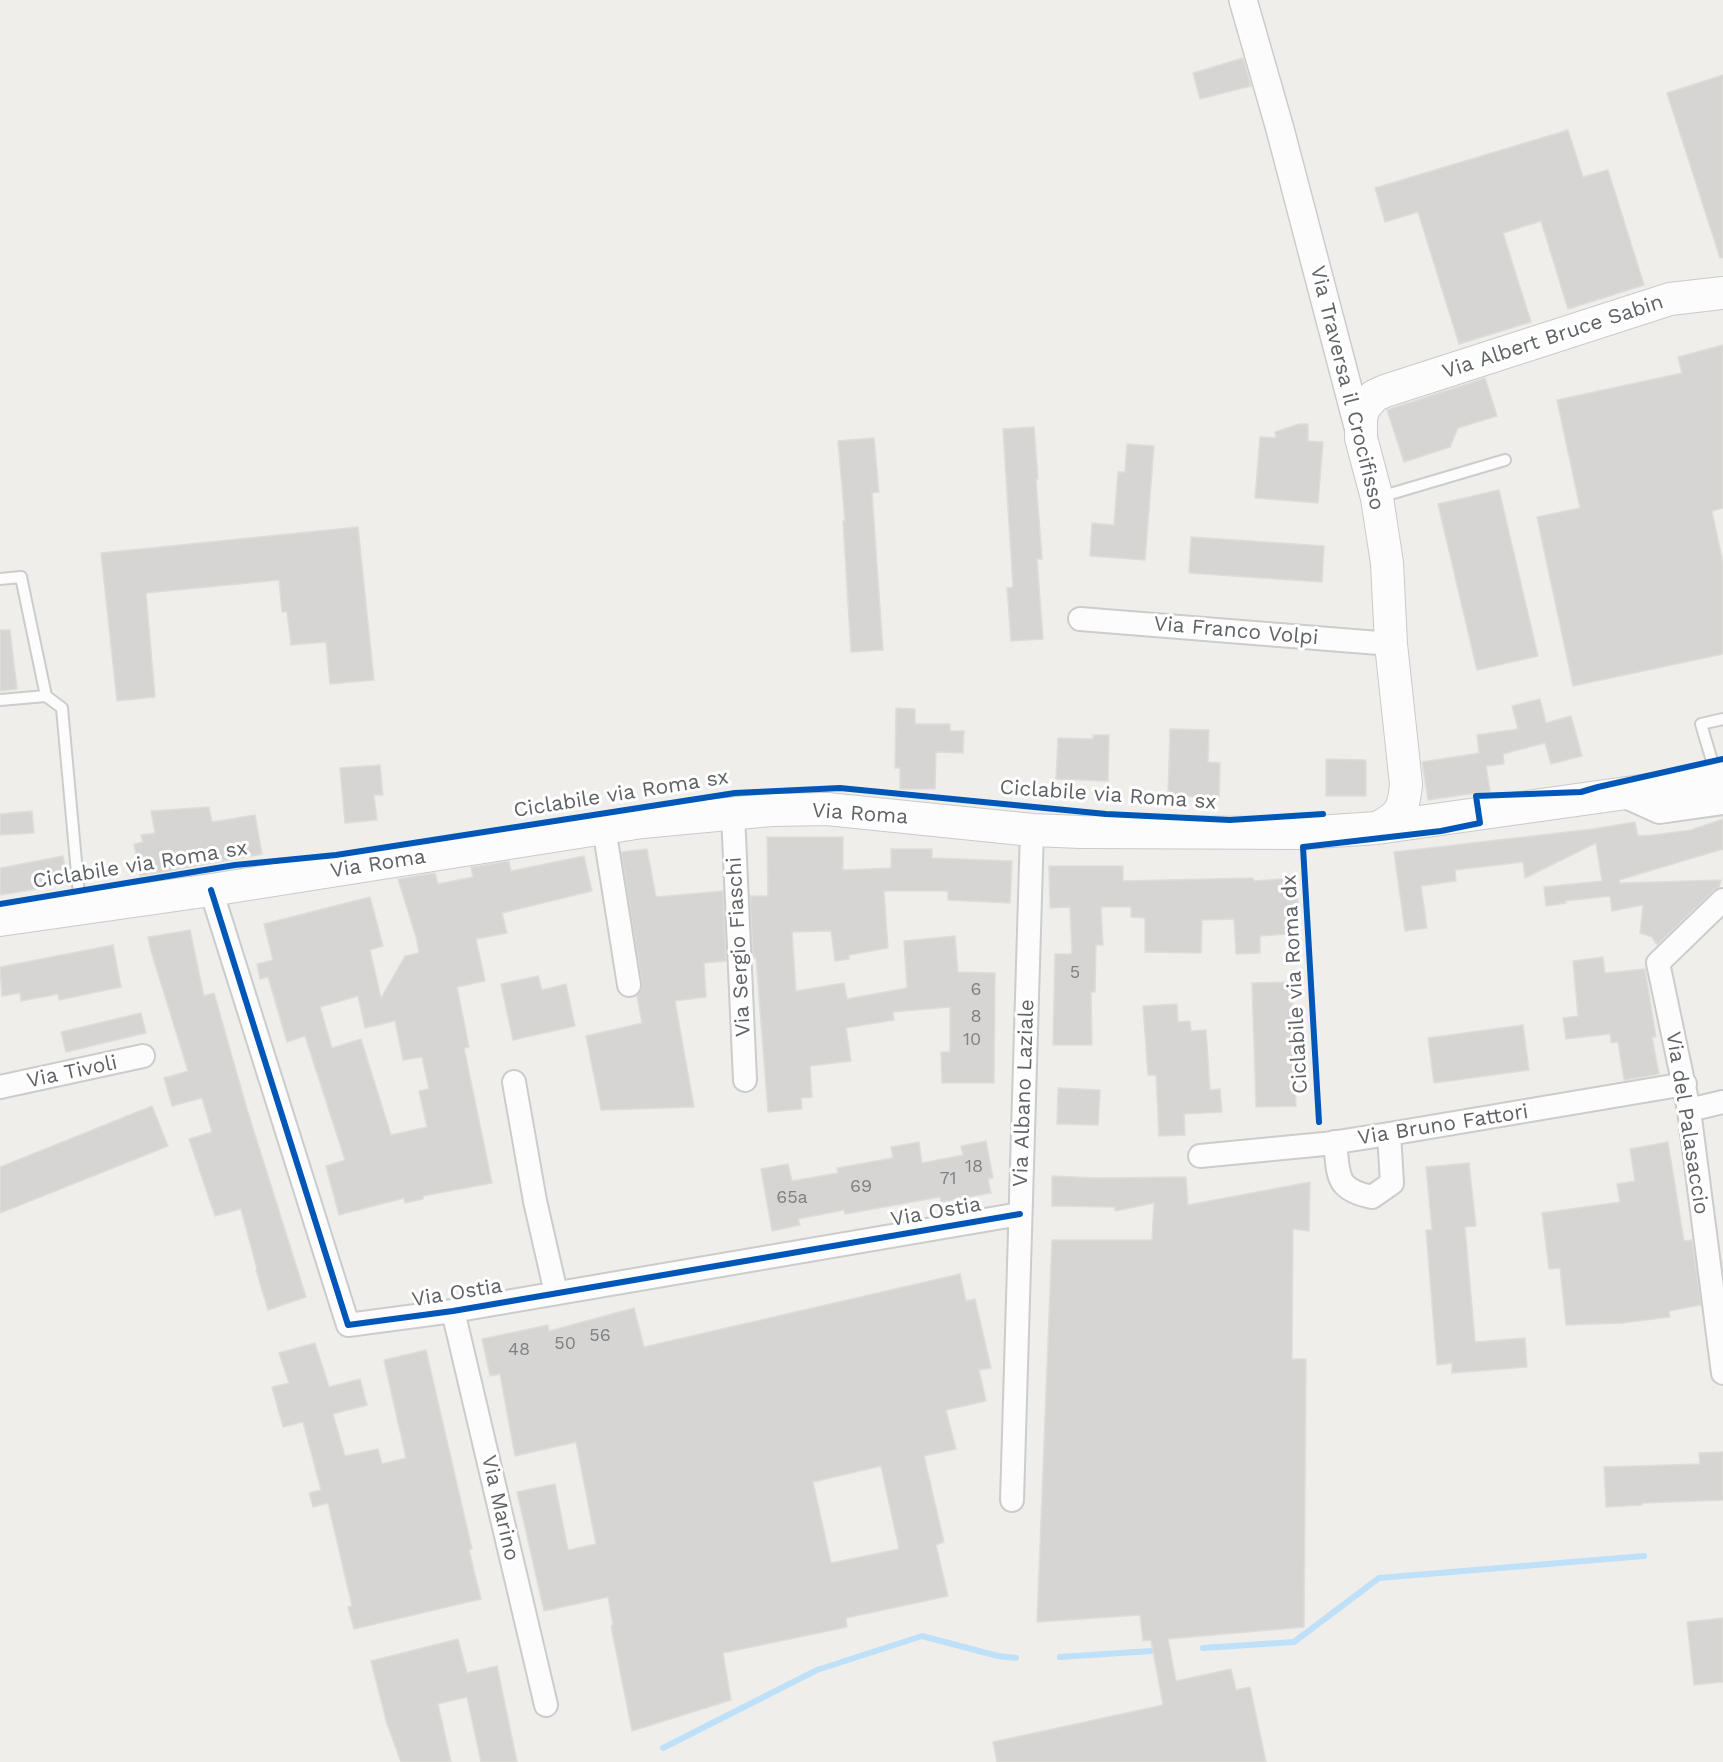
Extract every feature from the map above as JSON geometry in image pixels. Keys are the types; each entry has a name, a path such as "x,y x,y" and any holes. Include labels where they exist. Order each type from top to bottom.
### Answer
{"main road":[{"name":"Via Albert Bruce Sabin","path":"1361,438 1361,418 1364,408 1374,396 1385,391 1670,299 1723,294"},
{"name":"Via Traversa il Crocifisso","path":"1361,438 1377,498 1388,562 1391,644 1406,784 1404,803 1399,814 1377,828"},
{"name":"Via Traversa il Crocifisso","path":"1406,784 1412,797 1425,812 1447,818"},
{"name":"Via Roma","path":"0,920 212,890 642,822 771,810 827,808 1032,830 1302,832 1377,828 1655,789 1722,785"}],"street":[{"name":"Via Traversa il Crocifisso","path":"1243,0 1280,129 1361,438"},
{"path":"1341,359 1351,378 1361,387 1372,392 1385,391"},
{"name":"Via Franco Volpi","path":"1080,619 1391,644"},
{"name":"Via Sergio Fiaschi","path":"733,814 745,1080"},
{"path":"604,828 628,985"},
{"name":"Via Albano Laziale","path":"1012,1500 1032,830"},
{"name":"Via Ostia","path":"212,890 348,1325 453,1311 1020,1214"},
{"name":"Via del Palasaccio","path":"1723,900 1658,963 1685,1084 1723,1373"},
{"name":"Via Tivoli","path":"0,1087 143,1056"},
{"path":"514,1082 535,1201 556,1293"},
{"name":"Via Bruno Fattori","path":"1200,1156 1389,1134 1685,1084"},
{"path":"1689,1110 1723,1102"},
{"path":"1335,1142 1339,1178 1353,1193 1372,1197 1392,1182 1389,1134"},
{"name":"Via Marino","path":"453,1311 546,1706"}],"lane":[{"path":"1377,498 1505,460"},
{"path":"0,579 21,577 46,696 62,708 80,909"},
{"path":"0,700 46,696"},
{"path":"1722,785 1701,724 1723,719"}],"building":[{"path":"1243,58 1251,86 1200,99 1193,73"},
{"path":"1723,75 1723,257 1720,258 1667,93"},
{"path":"1568,130 1583,177 1608,170 1644,285 1568,309 1541,221 1503,233 1531,322 1459,344 1418,212 1385,222 1375,188"},
{"path":"1723,345 1723,508 1712,511 1723,563 1723,654 1573,686 1537,517 1580,508 1557,400 1682,373 1678,357"},
{"path":"1485,378 1497,416 1458,428 1450,447 1404,462 1387,410"},
{"path":"1299,424 1308,424 1308,441 1323,442 1318,503 1255,498 1260,437 1276,438 1275,432"},
{"path":"1034,427 1042,559 1037,559 1043,639 1011,641 1007,588 1013,587 1003,429"},
{"path":"874,438 879,492 872,493 883,650 851,652 843,521 845,521 838,441"},
{"path":"1127,444 1154,446 1145,560 1090,556 1092,523 1114,525 1118,472 1125,472"},
{"path":"1499,490 1538,656 1477,670 1438,504"},
{"path":"358,527 374,680 330,684 326,642 291,645 287,612 282,612 279,580 146,593 155,697 117,701 101,553"},
{"path":"1191,537 1324,546 1322,582 1189,573"},
{"path":"0,630 10,630 17,689 0,691"},
{"path":"1540,699 1546,723 1571,716 1582,756 1551,764 1545,743 1503,754 1504,764 1486,766 1490,791 1428,800 1422,762 1479,753 1477,735 1518,729 1512,706"},
{"path":"896,708 915,709 915,724 950,724 950,731 964,731 963,753 936,752 935,789 900,789 900,768 895,768"},
{"path":"1170,729 1209,730 1208,762 1220,763 1219,797 1168,796"},
{"path":"1093,735 1109,735 1108,781 1056,779 1058,738 1093,739"},
{"path":"1326,759 1366,760 1366,796 1326,796"},
{"path":"380,765 383,795 374,795 377,820 345,823 340,768"},
{"path":"209,807 212,822 255,815 262,854 140,876 134,844 143,842 141,835 155,833 151,811"},
{"path":"32,811 34,833 0,835 0,814"},
{"path":"1723,819 1723,849 1619,880 1620,883 1721,880 1719,887 1657,945 1652,937 1640,933 1643,905 1612,911 1610,896 1565,901 1566,903 1546,906 1544,887 1602,881 1596,843 1525,878 1523,862 1455,870 1456,881 1421,886 1427,928 1405,931 1394,852 1635,822 1638,836 1653,835 1691,830"},
{"path":"767,837 843,837 843,870 891,868 891,849 932,849 932,858 1012,861 1010,903 948,900 948,891 884,891 888,948 849,955 849,959 835,961 831,931 792,932 796,991 844,983 847,999 907,988 904,941 955,936 958,972 995,973 994,1083 942,1083 941,1052 950,1052 950,1007 893,1012 894,1020 846,1028 851,1061 810,1066 812,1097 801,1098 802,1109 768,1112 756,958 753,958 750,896 768,896"},
{"path":"647,849 656,897 723,891 726,961 704,963 706,997 675,1001 694,1107 601,1110 586,1036 642,1023 637,996 642,983 621,852"},
{"path":"63,856 68,884 0,895 0,868"},
{"path":"584,856 592,891 502,913 507,933 476,939 485,981 457,987 469,1047 464,1048 492,1183 423,1196 423,1199 405,1203 404,1198 339,1215 326,1166 345,1160 305,1036 287,1042 268,977 260,979 257,964 273,960 264,924 370,897 383,946 370,950 381,998 405,956 419,953 398,879 435,873 438,884 473,877 471,867 509,861 511,871","holes":["358,996 365,1028 395,1021 403,1060 422,1057 429,1089 419,1091 427,1127 391,1135 361,1039 332,1048 320,1007"]},
{"path":"1049,866 1123,866 1123,881 1253,878 1254,881 1296,878 1300,933 1260,936 1260,953 1236,954 1234,919 1202,920 1201,953 1145,952 1145,918 1131,917 1131,907 1101,907 1103,945 1096,945 1095,992 1091,992 1092,1045 1053,1045 1055,954 1072,954 1070,907 1050,908"},
{"path":"190,930 204,996 214,993 247,1109 306,1297 268,1310 241,1209 215,1216 189,1139 212,1132 202,1098 172,1106 164,1078 188,1071 148,937"},
{"path":"113,945 121,987 59,1000 58,994 21,1001 20,993 2,996 0,967"},
{"path":"1603,957 1605,973 1645,969 1656,1037 1652,1037 1659,1074 1624,1080 1618,1042 1611,1043 1610,1034 1566,1039 1563,1018 1578,1016 1573,961"},
{"path":"538,976 542,990 566,984 575,1026 513,1040 501,984"},
{"path":"1292,982 1296,1106 1256,1107 1252,983"},
{"path":"1177,1004 1178,1022 1190,1021 1191,1031 1206,1030 1210,1090 1220,1089 1222,1112 1184,1114 1185,1135 1159,1136 1156,1075 1148,1075 1143,1006"},
{"path":"141,1013 146,1033 66,1052 61,1032"},
{"path":"1523,1025 1529,1070 1434,1083 1428,1038"},
{"path":"1058,1088 1100,1090 1098,1125 1057,1124"},
{"path":"152,1106 168,1146 0,1213 0,1167"},
{"path":"986,1141 993,1178 988,1179 991,1193 941,1202 940,1197 845,1214 844,1210 798,1219 800,1225 772,1231 761,1169 788,1164 792,1181 838,1173 837,1168 893,1158 891,1147 919,1142 922,1163 963,1155 961,1146"},
{"path":"1668,1142 1684,1241 1692,1240 1701,1305 1669,1311 1670,1317 1622,1323 1566,1325 1560,1268 1549,1269 1542,1213 1620,1202 1617,1184 1635,1181 1630,1149"},
{"path":"1469,1163 1476,1226 1465,1227 1475,1342 1525,1338 1527,1367 1452,1373 1452,1363 1437,1365 1426,1230 1432,1230 1426,1167"},
{"path":"1052,1176 1186,1177 1188,1205 1310,1182 1309,1231 1293,1229 1292,1359 1306,1359 1304,1627 1168,1639 1176,1681 1231,1669 1236,1690 1250,1687 1266,1762 997,1762 993,1742 1163,1705 1151,1640 1143,1641 1140,1615 1037,1622 1052,1240 1152,1240 1154,1203 1115,1211 1115,1207 1052,1206"},
{"path":"960,1274 966,1301 975,1299 991,1368 979,1370 986,1401 946,1410 956,1449 924,1456 944,1542 936,1545 948,1596 846,1618 847,1627 723,1653 731,1700 632,1731 611,1626 613,1625 608,1597 544,1611 517,1492 555,1484 568,1550 596,1544 576,1442 515,1456 500,1374 490,1376 482,1339 548,1325 549,1331 634,1308 644,1347","holes":["881,1466 899,1549 831,1563 813,1482"]},
{"path":"315,1343 329,1387 360,1379 367,1405 333,1414 345,1456 378,1449 382,1464 406,1458 384,1360 426,1350 472,1549 469,1550 481,1599 354,1629 348,1607 352,1606 328,1503 313,1507 309,1493 321,1490 303,1422 283,1427 272,1387 289,1383 279,1353"},
{"path":"1723,1452 1723,1500 1642,1503 1642,1505 1606,1507 1604,1467 1700,1464 1699,1453"},
{"path":"1723,1618 1723,1682 1694,1685 1687,1622"},
{"path":"458,1639 467,1673 497,1666 517,1762 481,1762 467,1697 438,1704 451,1762 401,1762 387,1724 371,1661"}],"waterway":[{"path":"1203,1648 1294,1642 1379,1578 1644,1556"},
{"path":"663,1748 817,1670 922,1636 998,1656 1016,1658"},
{"path":"1060,1657 1151,1651"}],"cycle path":[{"name":"Ciclabile via Roma dx","path":"1319,1122 1303,847 1441,831 1480,823 1476,796 1581,792 1723,759"},
{"name":"Ciclabile via Roma sx","path":"0,904 235,865 336,855 735,793 840,788 1106,814 1230,820 1323,814"},
{"path":"211,890 348,1325 453,1311 1020,1214"}]}
